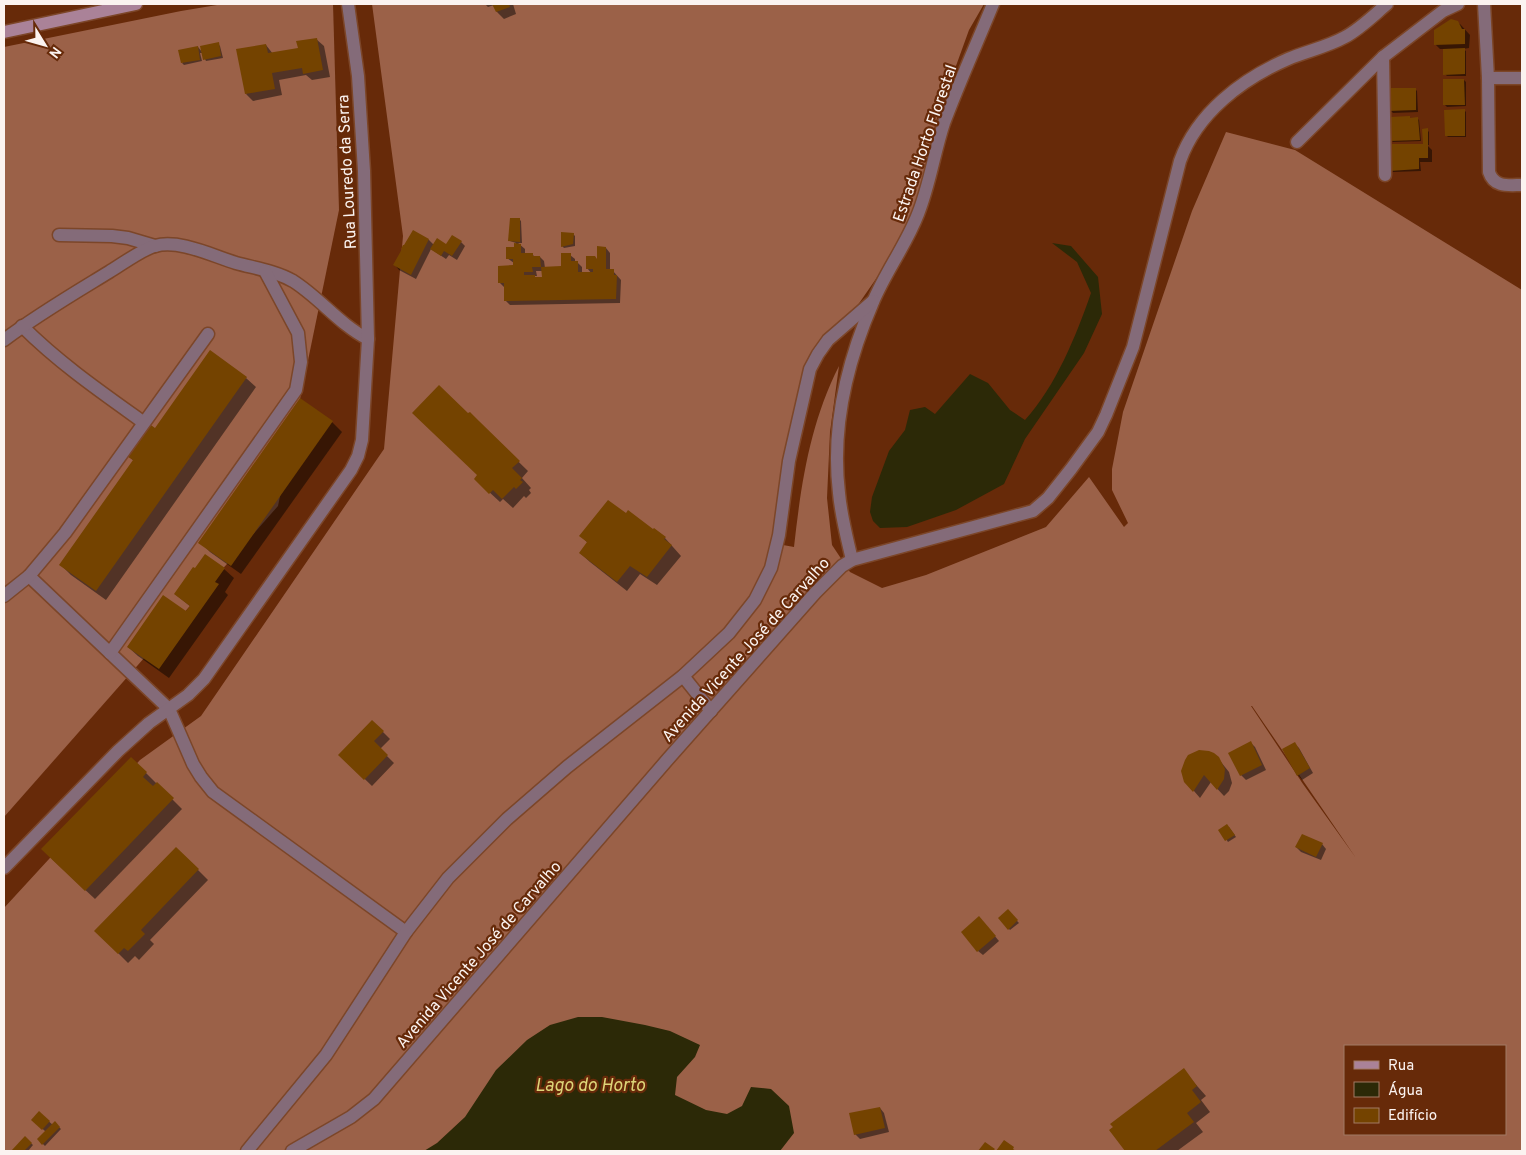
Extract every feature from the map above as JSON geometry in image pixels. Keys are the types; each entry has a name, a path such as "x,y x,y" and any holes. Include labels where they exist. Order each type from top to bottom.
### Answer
{"main road":[{"path":"4,32 136,4"}],"street":[{"name":"Rua Louredo da Serra","path":"4,868 118,751 149,723 188,695 204,679 351,470 358,456 362,440 368,340 364,171 358,76 348,4"},
{"name":"Estrada Horto Florestal","path":"876,295 918,214 931,177 944,125 993,4"},
{"name":"Avenida Vicente José de Carvalho","path":"292,1151 351,1117 374,1099 828,578 852,560 1032,511 1048,498 1098,432 1122,379 1146,302 1180,161 1186,144 1196,129 1220,102 1247,81 1289,59 1346,37 1387,4"},
{"path":"1297,142 1384,57 1443,11 1458,4"},
{"path":"1484,4 1488,78 1489,172 1491,179 1502,185 1522,186"},
{"path":"1384,57 1385,175"},
{"path":"1488,78 1522,78"},
{"path":"58,235 112,236 128,238 155,246 173,245 197,249 286,277 294,281 350,329 368,340"},
{"path":"4,340 22,326 86,286 155,246"},
{"path":"110,653 296,390 301,362 298,333 265,271"},
{"path":"852,560 839,494 836,454 840,404 851,359 876,295"},
{"path":"246,1151 326,1055 406,932 448,878 507,819 567,767 683,676 729,632 755,600 771,568 779,535 789,461 810,369 828,340 876,295"},
{"path":"22,326 47,350 72,370 143,422"},
{"path":"4,596 29,576 90,500 143,422 208,334"},
{"path":"29,576 169,709 193,764 201,778 213,792 406,932"},
{"path":"683,676 711,710"}],"shaded area":[{"path":"223,4 333,4 339,210 278,506 4,817 4,47"},
{"path":"372,4 984,4 969,30 936,121 917,202 889,260 824,354 803,402 772,543 794,547 808,454 821,409 839,366 830,432 827,498 832,545 850,572 882,588 926,575 1046,527 1089,477 1124,527 1128,523 1112,490 1112,469 1123,412 1192,211 1226,132 1295,150 1522,290 1522,1151 4,1151 4,908 140,760 201,716 384,449 403,236","holes":["1252,706 1356,858 1303,784"]}],"water":[{"path":"1052,243 1071,246 1098,277 1102,314 1084,353 1025,439 1004,484 956,510 907,527 880,528 873,521 870,512 872,497 889,451 905,430 910,410 925,407 935,414 970,374 988,383 1010,410 1025,420 1036,407 1056,376 1072,343 1091,293 1077,262"},
{"name":"Lago do Horto","path":"578,1017 602,1017 645,1025 670,1031 700,1045 695,1057 677,1077 675,1095 706,1110 727,1114 742,1106 751,1087 771,1089 789,1106 794,1133 780,1151 424,1151 437,1143 465,1117 496,1070 527,1040 550,1025"}],"building":[{"path":"492,4 509,4 510,7 496,12"},
{"path":"1451,19 1458,21 1462,29 1465,29 1465,44 1434,45 1434,30"},
{"path":"317,38 323,70 303,74 302,68 272,73 275,89 245,94 236,49 266,44 268,53 298,48 296,41"},
{"path":"219,42 221,56 203,60 200,46"},
{"path":"198,46 200,60 181,63 178,50"},
{"path":"1465,48 1465,74 1443,75 1443,49"},
{"path":"1443,79 1464,79 1465,105 1443,105"},
{"path":"1389,88 1416,88 1416,110 1389,111"},
{"path":"1465,109 1465,136 1445,136 1444,110"},
{"path":"1410,116 1410,118 1418,117 1420,140 1390,141 1390,117"},
{"path":"1428,128 1428,158 1419,158 1419,169 1390,171 1387,144 1423,144 1422,129"},
{"path":"510,218 520,218 520,242 508,241"},
{"path":"413,230 429,239 411,275 393,265"},
{"path":"561,232 574,233 573,244 561,247"},
{"path":"452,235 462,241 452,256 444,251 441,256 430,249 437,238 446,244"},
{"path":"514,243 521,244 521,253 533,253 533,256 540,256 541,267 561,266 561,253 571,253 571,261 578,261 578,272 593,272 593,269 586,269 586,256 595,256 597,259 597,246 606,247 606,269 614,269 614,275 617,275 616,299 504,301 504,283 498,283 498,266 513,265 513,259 506,259 506,247 514,247","holes":["532,267 541,267 542,277 524,275 524,272 533,272"]},
{"path":"210,350 247,377 96,591 59,565 133,460 125,455 148,423 155,428"},
{"path":"439,385 468,413 470,412 520,461 512,468 522,478 520,480 523,482 516,489 514,487 502,499 493,490 489,494 474,479 477,475 412,413"},
{"path":"300,398 333,421 231,566 198,543"},
{"path":"608,500 626,513 628,510 654,528 666,537 664,539 672,545 647,577 630,566 617,582 579,553 587,542 579,536"},
{"path":"205,554 225,568 215,582 219,584 159,669 127,647 163,595 186,611 190,606 174,594 193,567 195,568"},
{"path":"372,720 384,731 374,741 388,755 364,780 338,755"},
{"path":"1251,741 1262,765 1240,776 1228,753"},
{"path":"1295,742 1310,768 1297,776 1282,749"},
{"path":"1199,750 1214,753 1219,757 1225,769 1224,779 1217,790 1204,775 1193,792 1184,782 1181,771 1185,760 1188,755"},
{"path":"131,757 147,772 143,777 153,786 157,782 174,798 85,891 41,849"},
{"path":"1227,824 1235,835 1225,841 1218,830"},
{"path":"1302,834 1323,843 1316,857 1295,847"},
{"path":"176,847 199,869 141,930 145,934 128,951 124,948 118,954 94,931"},
{"path":"1008,909 1018,920 1008,930 998,918"},
{"path":"979,916 996,936 977,952 961,932"},
{"path":"1184,1068 1197,1086 1192,1090 1201,1102 1187,1113 1194,1122 1155,1151 1125,1151 1109,1130 1113,1127 1110,1124"},
{"path":"880,1107 885,1128 854,1135 849,1113"},
{"path":"39,1111 50,1121 42,1130 31,1120"},
{"path":"55,1121 60,1127 42,1145 37,1139"},
{"path":"25,1136 32,1143 24,1151 11,1151"},
{"path":"1004,1140 1014,1147 1013,1149 1016,1151 996,1151"},
{"path":"985,1142 995,1149 993,1151 978,1151"}]}
